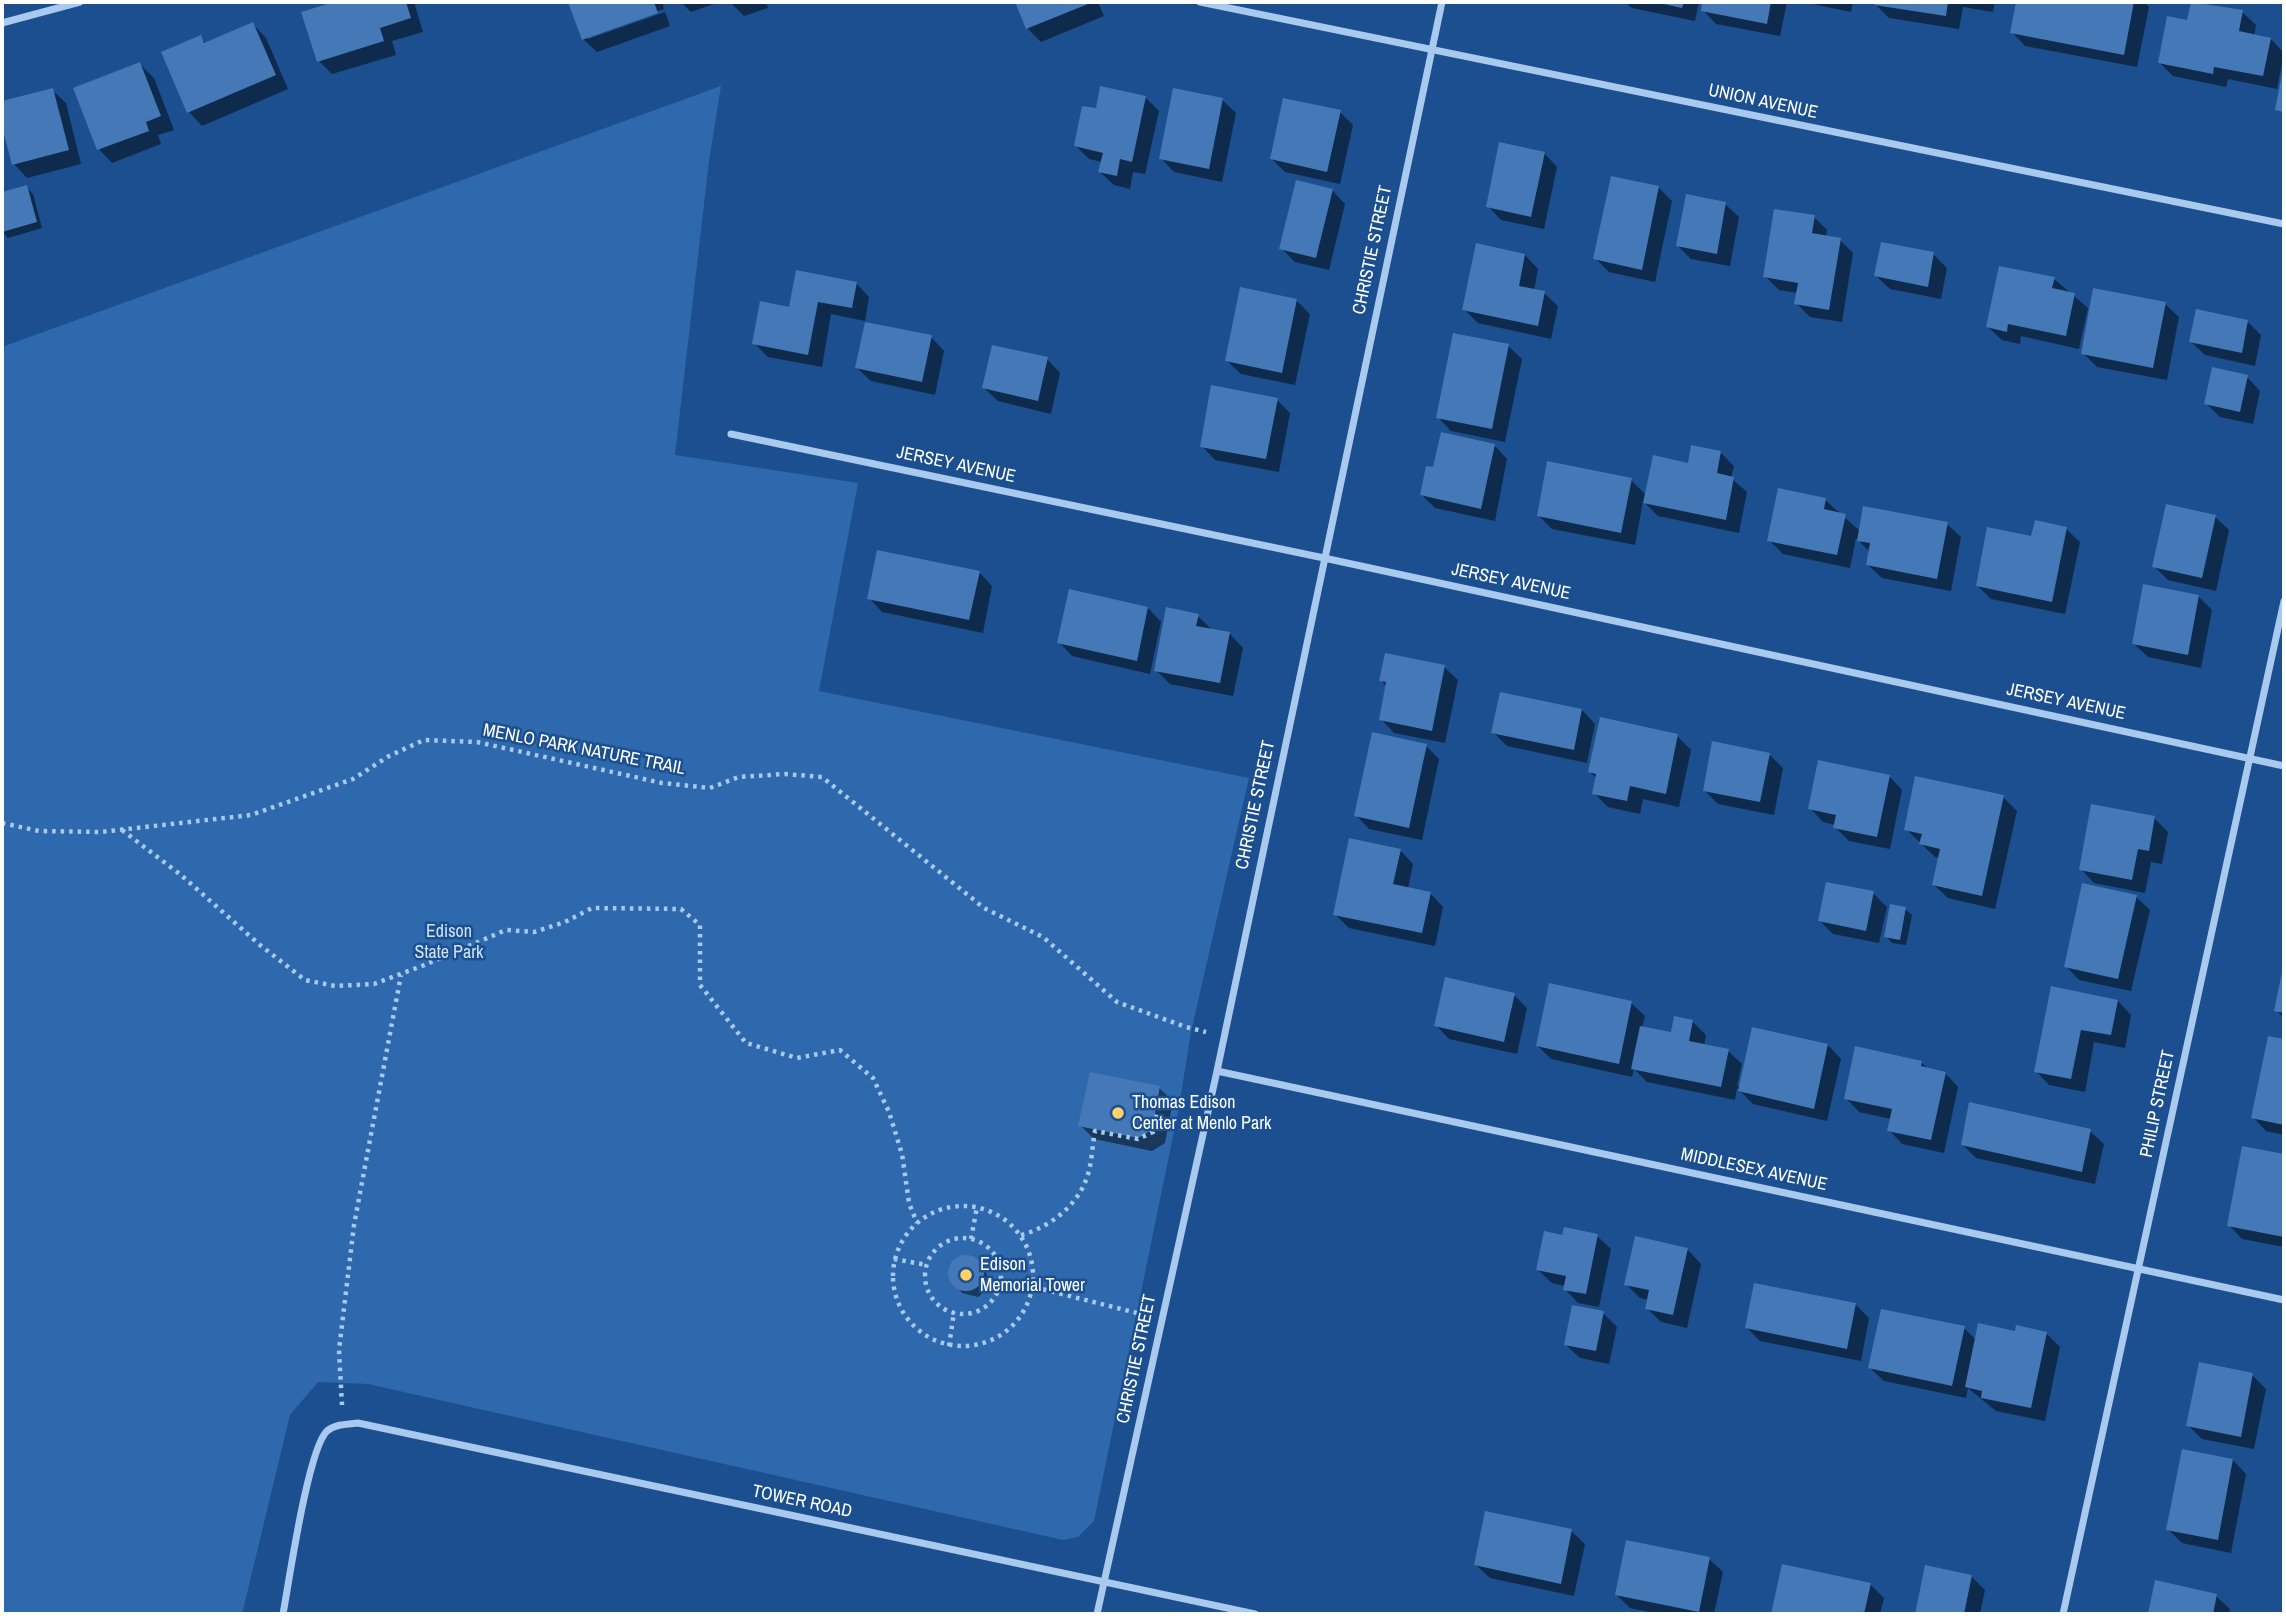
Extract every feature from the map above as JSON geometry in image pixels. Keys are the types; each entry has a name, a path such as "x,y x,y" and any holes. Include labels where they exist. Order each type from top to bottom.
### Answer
{"street":[{"path":"2,23 80,2"},
{"name":"UNION AVENUE","path":"1200,2 2284,224"},
{"name":"CHRISTIE STREET","path":"1097,1614 1217,1071 1441,2"},
{"name":"JERSEY AVENUE","path":"731,434 1324,558 2284,766"},
{"name":"PHILIP STREET","path":"2063,1614 2284,601"},
{"name":"MIDDLESEX AVENUE","path":"1217,1071 2284,1300"},
{"name":"TOWER ROAD","path":"342,1424 358,1423 1255,1614"},
{"path":"283,1614 309,1476 324,1437 328,1431 342,1424"}],"path":[{"name":"MENLO PARK NATURE TRAIL","path":"2,823 38,831 101,832 251,815 353,779 389,756 424,740 477,743 662,783 698,787 710,788 739,777 750,776 822,776 984,908 1043,937 1117,1002 1186,1027 1224,1035"},
{"path":"121,829 181,875 260,945 305,980 335,986 374,984 506,930 534,932 565,922 593,908 681,909 700,925 700,985 746,1043 797,1058 840,1050 873,1078 889,1112 902,1154 909,1203 917,1223"},
{"path":"342,1424 339,1350 354,1225 401,974"},
{"path":"1021,1235 1038,1231 1059,1216 1079,1194 1087,1179 1095,1131 1138,1139 1153,1132 1159,1106"},
{"path":"1155,1122 1203,1133"},
{"path":"956,1206 977,1207 994,1212 1009,1222 1021,1235 1032,1260 1034,1287 1026,1310 1013,1328 994,1341 972,1347 949,1346 928,1338 910,1323 898,1304 893,1282 894,1259 903,1240 917,1223 935,1211 956,1206"},
{"path":"971,1239 977,1207"},
{"path":"971,1239 991,1250 998,1260 1001,1283 988,1304 978,1311 966,1314 943,1308 934,1300 928,1289 927,1265 932,1255 949,1241 971,1239"},
{"path":"894,1259 927,1265"},
{"path":"1001,1283 1034,1287 1137,1313"},
{"path":"949,1346 954,1312"}],"green space":[{"name":"Edison State Park","path":"721,86 709,161 675,455 858,483 819,691 1249,778 1191,1032 1179,1107 1094,1521 1078,1537 1063,1540 368,1384 318,1382 290,1415 242,1614 2,1614 2,347"}],"building":[{"path":"334,2 406,2 411,18 380,28 384,41 317,62 301,12"},
{"path":"568,2 654,2 658,13 582,40"},
{"path":"1015,2 1093,2 1026,29"},
{"path":"1655,2 1684,2 1682,8"},
{"path":"1702,2 1771,2 1767,24 1701,11"},
{"path":"1875,2 1948,2 1946,16 1874,5"},
{"path":"2016,2 2134,2 2124,55 2010,33"},
{"path":"2191,2 2243,10 2239,31 2271,38 2263,76 2214,67 2213,74 2158,63 2167,16 2187,20"},
{"path":"253,22 276,75 187,113 161,52 201,35 204,43"},
{"path":"140,62 161,116 146,122 149,131 97,150 73,88"},
{"path":"2284,69 2284,112 2275,110"},
{"path":"1100,86 1146,96 1132,162 1120,159 1117,176 1098,172 1103,153 1074,146 1082,106 1096,108"},
{"path":"53,88 69,150 12,165 2,126 2,101"},
{"path":"1173,88 1223,98 1209,169 1159,159"},
{"path":"1283,98 1341,110 1327,172 1270,159"},
{"path":"1499,142 1545,152 1531,217 1486,207"},
{"path":"1611,176 1659,186 1642,270 1593,259"},
{"path":"1296,180 1333,189 1316,258 1279,249"},
{"path":"27,185 37,222 2,232 2,192"},
{"path":"1686,194 1726,202 1717,254 1676,246"},
{"path":"1774,209 1815,215 1812,233 1841,238 1829,310 1794,304 1798,283 1763,277"},
{"path":"1881,242 1934,252 1928,287 1874,276"},
{"path":"1476,243 1525,254 1519,286 1545,291 1538,326 1462,310"},
{"path":"1999,266 2055,277 2052,288 2075,293 2066,336 2008,324 2007,332 1986,327"},
{"path":"796,270 857,282 852,308 818,302 808,355 752,344 760,301 789,307"},
{"path":"1240,287 1297,299 1282,373 1225,361"},
{"path":"2093,288 2166,302 2153,368 2081,354"},
{"path":"2196,309 2248,320 2242,353 2189,342"},
{"path":"865,322 932,335 922,382 855,368"},
{"path":"1453,333 1509,344 1492,429 1436,418"},
{"path":"992,345 1048,357 1038,401 982,388"},
{"path":"2212,367 2248,375 2240,412 2204,404"},
{"path":"1211,385 1278,398 1266,459 1200,447"},
{"path":"1441,432 1495,444 1481,509 1420,495 1426,466 1433,467"},
{"path":"1691,445 1721,451 1717,473 1734,477 1726,520 1643,503 1653,455 1688,463"},
{"path":"1547,461 1632,478 1621,533 1537,516"},
{"path":"1778,488 1826,498 1824,509 1846,514 1837,555 1767,541"},
{"path":"2166,504 2216,515 2202,578 2152,567"},
{"path":"1863,506 1948,522 1937,579 1866,565 1870,543 1857,541"},
{"path":"2035,520 2067,527 2052,602 1976,586 1987,527 2031,536"},
{"path":"877,550 980,571 969,620 867,599"},
{"path":"2143,584 2199,595 2188,655 2132,644"},
{"path":"1069,589 1148,607 1137,661 1057,643"},
{"path":"1166,607 1199,614 1196,626 1230,632 1220,683 1154,671"},
{"path":"1385,653 1445,665 1432,731 1379,720 1386,682 1379,681"},
{"path":"1500,692 1582,709 1574,750 1491,733"},
{"path":"1600,717 1678,734 1666,794 1630,786 1627,801 1592,794 1596,774 1588,772"},
{"path":"1372,732 1427,744 1409,828 1354,816"},
{"path":"1712,741 1770,753 1760,802 1703,791"},
{"path":"1818,760 1890,775 1877,837 1833,828 1836,815 1808,809"},
{"path":"1915,776 2004,795 1982,896 1932,885 1940,849 1919,844 1922,834 1904,830"},
{"path":"2091,804 2155,816 2149,851 2138,849 2132,880 2079,870"},
{"path":"1349,838 1401,849 1393,884 1431,892 1422,933 1333,915"},
{"path":"1826,882 1874,891 1866,931 1818,921"},
{"path":"2082,883 2137,895 2118,979 2064,967"},
{"path":"1890,904 1906,907 1900,940 1884,937"},
{"path":"2284,967 2284,1013 2274,1011"},
{"path":"1445,977 1515,993 1504,1042 1434,1026"},
{"path":"1549,983 1632,1001 1619,1064 1536,1046"},
{"path":"2051,986 2118,1000 2111,1035 2081,1030 2071,1079 2034,1072"},
{"path":"1674,1016 1693,1020 1689,1041 1729,1049 1721,1087 1631,1069 1640,1026 1671,1032"},
{"path":"1752,1027 1828,1044 1814,1109 1738,1091"},
{"path":"2268,1036 2284,1039 2284,1125 2251,1118"},
{"path":"1855,1046 1922,1061 1921,1066 1946,1072 1931,1140 1887,1131 1892,1109 1844,1099"},
{"name":"Thomas Edison Center at Menlo Park","path":"1090,1072 1160,1086 1152,1130 1138,1138 1078,1126"},
{"path":"1969,1102 2091,1129 2082,1172 1961,1145"},
{"path":"2242,1146 2284,1154 2284,1237 2227,1226"},
{"path":"1564,1227 1598,1234 1586,1294 1563,1290 1566,1276 1536,1270 1544,1231 1562,1235"},
{"path":"1635,1236 1688,1248 1673,1315 1645,1309 1649,1290 1624,1285"},
{"name":"Edison Memorial Tower","path":"966,1255 979,1260 984,1273 979,1286 966,1291 953,1286 948,1273 953,1260"},
{"path":"1754,1283 1856,1303 1847,1349 1745,1328"},
{"path":"1572,1305 1604,1311 1596,1351 1564,1345"},
{"path":"1881,1309 1965,1326 1952,1386 1868,1368"},
{"path":"1978,1323 2015,1331 2016,1325 2047,1332 2031,1408 1981,1398 1982,1391 1965,1387"},
{"path":"2199,1362 2253,1373 2241,1437 2186,1426"},
{"path":"2182,1449 2233,1459 2218,1540 2166,1530"},
{"path":"1485,1511 1572,1529 1561,1584 1474,1565"},
{"path":"1626,1540 1710,1557 1699,1612 1615,1595"},
{"path":"1782,1564 1871,1583 1864,1614 1771,1614"},
{"path":"1925,1565 1972,1575 1964,1614 1915,1614"},
{"path":"2155,1580 2217,1594 2213,1614 2148,1614"}],"place":[{"name":"Thomas Edison Center at Menlo Park","path":"1118,1113"},
{"name":"Edison Memorial Tower","path":"966,1275"}]}
